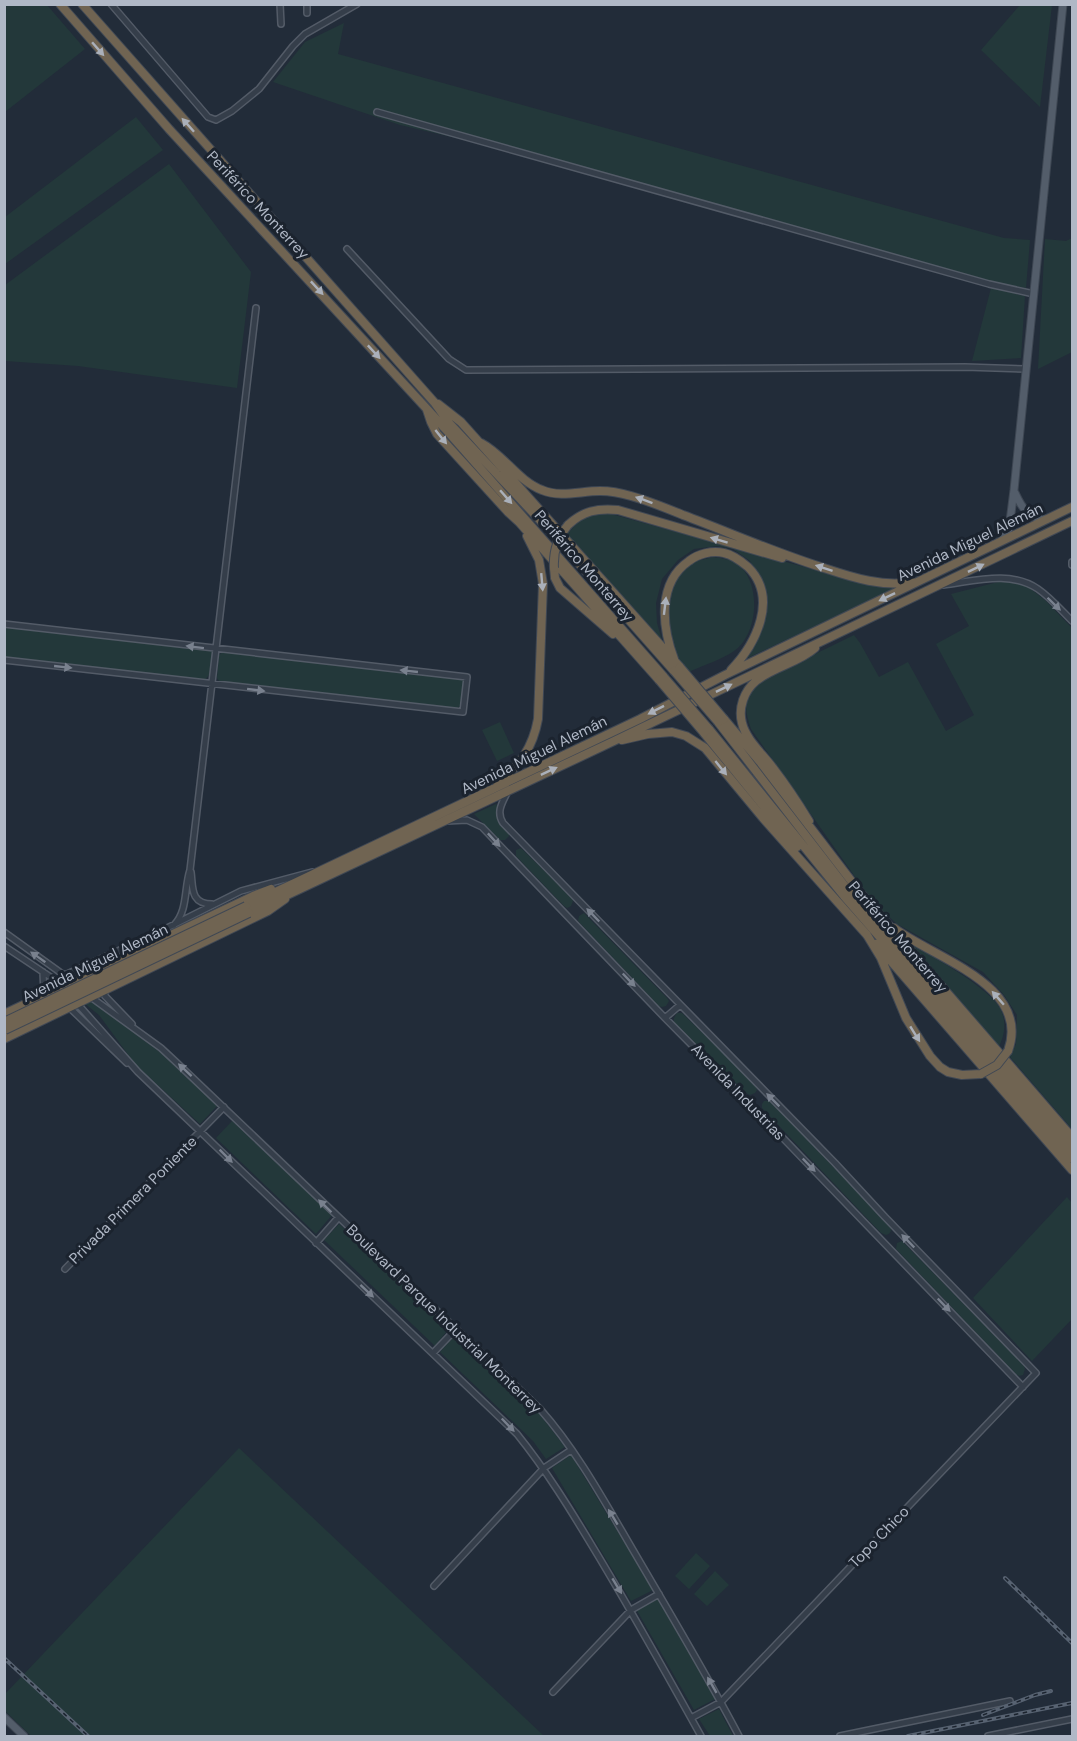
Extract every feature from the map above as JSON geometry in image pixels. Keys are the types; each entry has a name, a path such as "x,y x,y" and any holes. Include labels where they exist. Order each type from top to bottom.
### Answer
{"highway":[{"name":"Periférico Monterrey","path":"60,4 169,129 427,409 662,679 844,896 1072,1158"},
{"name":"Periférico Monterrey","path":"82,4 434,402 449,423 676,667 721,720 847,889 1072,1148"},
{"path":"434,402 456,417 481,444 676,667"},
{"path":"427,409 438,434 508,512 532,544 541,568 543,594 538,719 533,738 521,761 509,774 479,796"},
{"path":"481,444 499,455 533,486 542,490 564,494 609,492 637,497 796,559 848,576 900,584 922,580"},
{"name":"Avenida Miguel Alemán","path":"5,1030 248,909 296,882 639,719 1072,507"},
{"path":"633,650 560,588 555,578 556,545 568,525 586,512 602,509 618,510 782,558 796,559"},
{"path":"508,512 662,679"},
{"name":"Avenida Miguel Alemán","path":"4,1022 248,909 287,895 1072,521"},
{"path":"676,667 667,639 664,617 673,577 693,558 707,553 724,553 738,559 755,575 762,599 761,616 756,633 745,654 725,675"},
{"path":"820,642 806,655 754,682 745,694 741,716 748,736 788,788 835,860"},
{"path":"721,720 753,754 882,917 1072,1137"},
{"path":"706,731 828,889"},
{"path":"614,741 664,732 686,736 700,743 1072,1170"},
{"path":"4,1014 253,896 296,882"},
{"path":"4,1039 268,911 287,895"},
{"path":"867,935 881,958 906,1018 930,1056 940,1067 948,1072 963,1075 981,1074 997,1065 1008,1051 1012,1034 1011,1018 1004,1005 991,990 970,973 905,936 882,917"},
{"path":"96,970 91,977 92,984 95,988 106,989"},
{"path":"44,995 53,1002 57,1014"}],"main road":[{"path":"997,544 1009,529 1014,490 1063,4"},
{"path":"1014,490 1026,512 1036,518 1047,519"},
{"path":"4,1719 22,1737"}],"street":[{"path":"111,4 208,117 216,120 232,111 259,89 305,34 357,4"},
{"path":"280,4 281,24"},
{"path":"307,4 307,13"},
{"path":"377,112 989,284 1034,294"},
{"path":"346,249 449,359 466,370 965,367 1026,369"},
{"path":"174,925 183,913 190,870 256,308"},
{"path":"941,585 1000,578 1025,582 1038,589 1072,621"},
{"path":"4,624 468,677 464,712 4,660"},
{"name":"Avenida Industrias","path":"507,791 499,808 502,821 1036,1373"},
{"name":"Avenida Industrias","path":"443,821 467,820 482,827 1023,1387"},
{"path":"190,870 197,899 207,904 220,902"},
{"path":"65,975 151,936 241,891 319,871"},
{"name":"Boulevard Parque Industrial Monterrey","path":"4,932 161,1048 540,1409 561,1435 594,1485 722,1702 740,1737"},
{"path":"136,952 151,936"},
{"name":"Boulevard Parque Industrial Monterrey","path":"4,946 62,986 74,1005 120,1058 201,1131 508,1425 544,1468 631,1610 701,1737"},
{"path":"44,972 44,995"},
{"path":"106,989 105,996 146,1037"},
{"path":"665,1018 680,1005"},
{"name":"Privada Primera Poniente","path":"65,1269 224,1107"},
{"path":"316,1243 338,1218"},
{"path":"433,1353 456,1329"},
{"name":"Topo Chico","path":"691,1718 722,1702 1036,1373"},
{"path":"434,1586 544,1468 571,1450"},
{"path":"554,1692 631,1610 659,1594"},
{"path":"840,1737 1010,1701"},
{"path":"988,1737 1072,1719"}],"green space":[{"path":"5,4 47,5 85,49 5,112"},
{"path":"1020,5 1052,5 1040,107 981,50"},
{"path":"344,23 338,54 1004,238 1030,240 1026,288 987,281 556,161 400,125 273,82 305,42"},
{"path":"136,117 163,150 5,264 5,217"},
{"path":"169,164 251,272 237,388 78,366 5,361 5,285"},
{"path":"1072,238 1072,352 1038,369 1045,239 1066,241"},
{"path":"991,288 1025,296 1021,358 972,361"},
{"path":"595,514 611,514 847,580 873,585 900,586 739,662 754,643 764,624 763,582 750,561 733,549 717,546 694,549 678,560 662,579 656,603 657,623 664,647 566,535 581,519"},
{"path":"713,557 736,563 744,571 753,594 752,620 749,632 734,651 687,673 680,662 669,630 668,597 678,573 693,562"},
{"path":"1002,581 1026,585 1046,601 1072,628 1072,1129 1010,1057 1016,1044 1017,1015 1004,995 983,972 897,924 872,901 751,729 746,710 747,699 758,682 854,635 879,677 908,662 946,731 974,715 936,644 969,626 951,594"},
{"path":"5,626 213,651 212,667 204,680 5,657"},
{"path":"223,652 462,679 464,680 464,697 459,707 455,709 225,683 220,682 217,678 219,655"},
{"path":"500,722 514,753 497,761 482,730"},
{"path":"496,804 498,818 508,831 509,836 505,840 500,840 474,814"},
{"path":"521,848 572,898 571,906 567,908 564,906 516,856 516,850"},
{"path":"584,913 667,998 669,1001 666,1006 659,1006 578,921 579,916"},
{"path":"898,936 968,979 993,999 1000,1008 1004,1023 1004,1033 998,1048"},
{"path":"89,1000 161,1053 217,1106 200,1124 135,1064 99,1015 84,1003"},
{"path":"677,1013 682,1013 755,1085 757,1090 755,1093 750,1095 746,1093 674,1022"},
{"path":"764,1101 770,1101 890,1226 889,1234 881,1233 762,1108"},
{"path":"232,1121 332,1215 316,1234 216,1138"},
{"path":"1067,1197 1072,1203 1072,1319 1032,1361 973,1298"},
{"path":"339,1224 450,1327 435,1346 324,1240"},
{"path":"902,1241 1024,1366 1023,1375 1016,1374 896,1249 897,1243"},
{"path":"456,1334 530,1402 565,1447 546,1459 533,1441 440,1352"},
{"path":"239,1448 544,1736 31,1736 5,1711 5,1694"},
{"path":"571,1455 653,1590 631,1601 552,1468"},
{"path":"696,1553 710,1566 689,1589 675,1576"},
{"path":"715,1571 729,1585 707,1606 694,1594"},
{"path":"657,1598 715,1699 694,1710 636,1609"},
{"path":"719,1709 733,1736 710,1736 699,1719"}],"railway":[{"path":"1005,1578 1072,1643"},
{"path":"4,1658 88,1736"},
{"path":"983,1715 1051,1691"},
{"path":"908,1736 1072,1703"}]}
